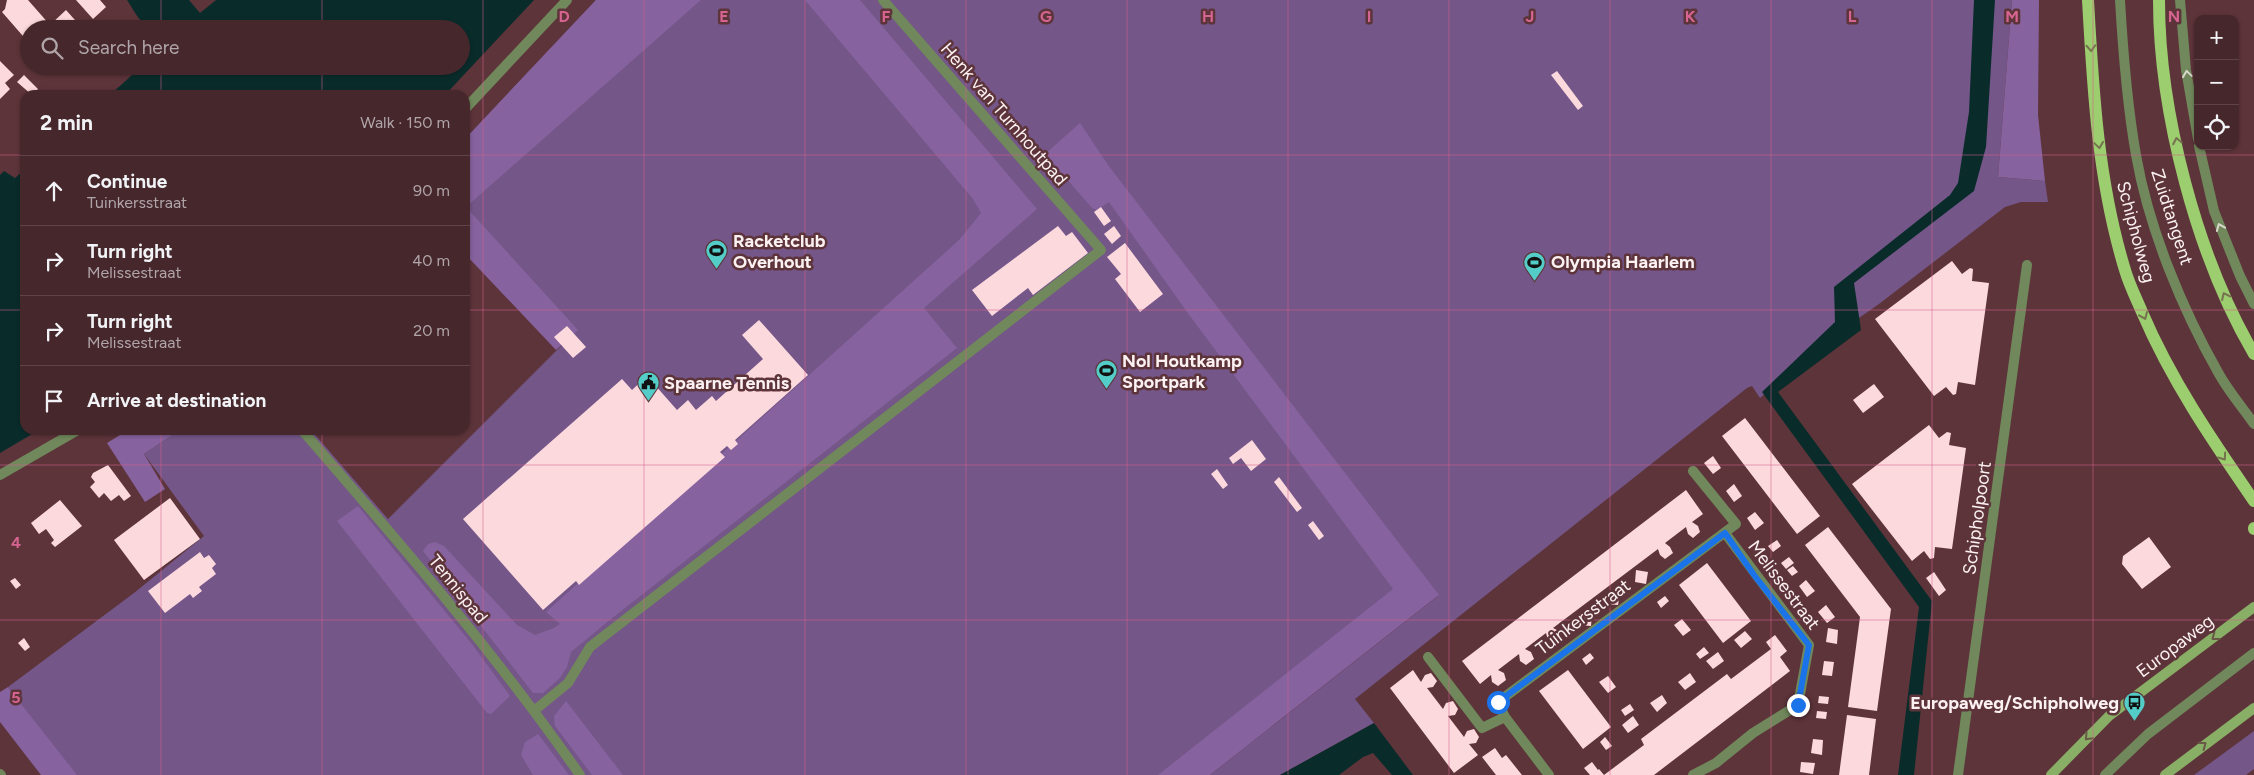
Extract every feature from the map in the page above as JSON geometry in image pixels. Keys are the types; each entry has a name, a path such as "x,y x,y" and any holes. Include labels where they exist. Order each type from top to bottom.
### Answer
{"main road":[{"name":"Schipholweg","path":"2088,0 2093,96 2104,181 2125,271 2160,354 2183,394 2254,501"},
{"path":"2159,0 2159,23 2168,96 2182,168 2197,224 2219,282 2254,354"},
{"name":"Europaweg","path":"2051,775 2109,716 2254,607"},
{"path":"2164,775 2254,708"}],"street":[{"path":"470,104 567,0"},
{"name":"Henk van Turnhoutpad","path":"535,710 568,683 590,646 1101,250 883,0"},
{"name":"Zuidtangent","path":"2120,0 2124,67 2136,156 2158,237 2188,311 2220,376 2254,424"},
{"path":"2180,0 2186,70 2194,116"},
{"path":"2200,150 2214,211 2240,276 2254,304"},
{"name":"Schipholpoort","path":"1958,775 2027,265"},
{"path":"0,475 69,435"},
{"name":"Tennispad","path":"306,435 398,540 535,710 580,775"},
{"name":"Melissestraat","path":"1693,471 1736,524 1725,533 1754,575 1809,645 1798,705 1753,732 1716,762 1693,775"},
{"name":"Tuinkersstraat","path":"1505,716 1498,702 1725,533"},
{"path":"2105,775 2148,734 2254,653"},
{"path":"1428,657 1482,728 1505,716 1549,775"}],"shaded area":[{"name":"Nol Houtkamp Sportpark","path":"596,0 2012,0 1998,177 2045,181 2048,202 2021,202 2005,207 1879,304 1833,336 1760,398 1752,386 1747,388 1355,699 1374,723 1280,775 1210,775 1438,596 1432,587 1180,775 76,775 8,687 134,593 204,536 144,454 172,435 315,435 388,519 563,344 470,241 470,134"},
{"path":"596,0 701,0 470,203 470,134"},
{"path":"805,0 860,0 1037,209 924,308 957,348 611,619 571,652 567,667 560,678 543,693 533,693 423,551 428,544 435,542 444,546 517,625 535,635 554,628 560,624 546,612 959,240 981,213 973,199"},
{"path":"2012,0 2039,0 2038,115 2045,181 1998,177"},
{"path":"1080,123 1108,165 1439,595 1210,775 1158,775 1393,589 1187,312 1109,202 1097,210 1092,208 1045,154"},
{"path":"470,211 578,330 556,350 470,259"},
{"path":"120,435 172,435 144,454 165,489 145,502 107,443"},
{"path":"358,506 472,644 510,696 491,714 487,713 337,521"},
{"path":"8,687 77,775 41,775 0,722 0,692"},
{"path":"566,701 623,775 592,775 555,726 554,716"},
{"path":"2254,731 2254,769 2246,775 2194,775"},
{"path":"538,734 569,775 533,775 521,755 525,742"}],"water":[{"path":"127,0 189,0 200,13 216,0 534,0 470,68 470,20 140,19"},
{"path":"1974,0 1995,0 1986,147 1974,191 1854,283 1861,330 1778,392 1932,601 1914,775 1898,775 1919,607 1762,392 1835,322 1834,287 1950,195 1958,183 1969,112"},
{"path":"132,75 464,75 450,90 116,90"},
{"path":"4,171 15,178 20,174 20,435 31,435 0,453 0,175"},
{"path":"1374,723 1413,775 1392,775 1373,753 1363,757 1339,775 1280,775"}],"building":[{"path":"7,0 28,0 46,20 20,20 20,33 2,12 5,9"},
{"path":"76,0 100,0 106,7 93,19"},
{"path":"66,10 75,20 55,20"},
{"path":"0,61 14,75 5,83 10,89 0,99"},
{"path":"1557,71 1583,106 1578,110 1551,75"},
{"path":"24,75 38,89 26,90 17,82"},
{"path":"1101,207 1111,221 1104,226 1094,212"},
{"path":"1058,226 1066,236 1072,232 1088,253 1033,295 1028,288 992,316 972,290"},
{"path":"1114,226 1121,236 1112,244 1104,234"},
{"path":"1125,243 1163,294 1140,312 1115,279 1121,274 1107,257"},
{"path":"1952,261 1962,274 1970,268 1973,269 1972,281 1989,283 1975,385 1958,382 1956,394 1953,395 1946,387 1934,396 1875,319"},
{"path":"759,320 808,375 735,440 738,444 731,450 727,446 720,452 725,457 579,585 576,581 543,610 463,519 622,379 632,390 647,376 677,410 688,400 696,410 712,396 716,401 763,359 742,335"},
{"path":"567,326 586,347 573,358 554,337"},
{"path":"1874,384 1884,397 1863,413 1853,400"},
{"path":"1745,418 1820,516 1797,534 1722,436"},
{"path":"1929,425 1939,438 1947,432 1951,433 1949,445 1966,448 1952,549 1935,547 1934,558 1930,559 1924,551 1912,561 1852,484"},
{"path":"1252,440 1266,459 1251,471 1241,458 1233,464 1229,458"},
{"path":"1713,456 1721,468 1713,474 1704,463"},
{"path":"108,465 131,496 124,501 119,495 111,501 104,493 99,498 90,487 95,482 91,477 93,473"},
{"path":"1217,469 1228,485 1223,489 1211,474"},
{"path":"1279,477 1302,508 1297,512 1274,482"},
{"path":"1734,484 1742,496 1734,502 1726,491"},
{"path":"1686,490 1703,514 1692,522 1698,526 1700,532 1693,538 1688,534 1686,527 1665,543 1673,553 1665,559 1660,555 1658,549 1553,628 1559,631 1561,638 1554,643 1548,640 1546,633 1525,649 1531,652 1534,659 1526,665 1520,661 1519,654 1498,670 1504,673 1506,680 1498,686 1492,682 1491,675 1480,684 1462,661"},
{"path":"170,498 200,539 144,580 114,540"},
{"path":"60,500 82,526 55,547 51,543 54,540 46,529 39,534 31,523"},
{"path":"1755,512 1764,523 1755,530 1747,518"},
{"path":"1313,521 1324,536 1319,540 1308,525"},
{"path":"1828,527 1891,609 1877,711 1848,707 1860,617 1805,545"},
{"path":"2149,537 2171,567 2142,589 2122,564 2123,556"},
{"path":"1777,540 1781,546 1773,552 1768,546"},
{"path":"200,552 204,558 209,555 216,564 212,568 216,574 199,587 202,591 193,598 190,594 165,613 148,591"},
{"path":"1789,557 1794,563 1786,569 1781,563"},
{"path":"1707,563 1751,621 1723,643 1679,585"},
{"path":"1793,566 1798,572 1792,576 1787,570"},
{"path":"1636,570 1648,572 1646,584 1635,582"},
{"path":"1934,572 1946,590 1939,596 1926,578"},
{"path":"15,578 21,585 16,589 10,581"},
{"path":"1806,580 1815,591 1807,597 1799,586"},
{"path":"1608,591 1620,593 1618,605 1607,604"},
{"path":"1665,596 1669,601 1661,608 1657,602"},
{"path":"1826,605 1835,617 1827,623 1818,612"},
{"path":"1581,613 1592,614 1591,626 1579,625"},
{"path":"1682,619 1691,630 1683,636 1674,625"},
{"path":"1828,628 1838,630 1837,644 1826,642"},
{"path":"1745,631 1752,639 1741,648 1734,640"},
{"path":"1775,635 1787,651 1780,657 1790,671 1654,775 1604,775 1644,745 1641,739 1727,674 1731,679 1771,649 1766,642"},
{"path":"24,638 30,647 25,651 18,643"},
{"path":"1704,647 1709,653 1700,659 1696,654"},
{"path":"1718,652 1724,661 1713,669 1706,661"},
{"path":"1590,653 1594,658 1586,665 1582,659"},
{"path":"1824,661 1834,662 1832,676 1822,675"},
{"path":"1413,670 1421,682 1425,675 1431,673 1437,681 1433,687 1427,688 1443,709 1446,703 1453,701 1458,709 1455,715 1448,716 1464,737 1467,731 1474,729 1479,737 1476,743 1469,744 1478,755 1454,773 1390,688"},
{"path":"1568,670 1611,727 1583,749 1539,691"},
{"path":"1690,673 1696,682 1685,690 1678,682"},
{"path":"1608,676 1616,687 1608,693 1599,682"},
{"path":"1662,695 1667,703 1657,712 1650,703"},
{"path":"1819,696 1829,697 1828,704 1818,703"},
{"path":"1630,704 1634,710 1625,716 1621,710"},
{"path":"1817,711 1827,712 1826,719 1816,718"},
{"path":"1847,715 1876,719 1869,775 1839,775"},
{"path":"1633,716 1639,725 1628,733 1622,725"},
{"path":"1605,737 1612,746 1606,750 1600,742"},
{"path":"1813,739 1823,740 1822,755 1811,753"},
{"path":"1495,748 1502,758 1506,755 1522,775 1496,775 1482,757"},
{"path":"1592,762 1604,775 1590,775 1584,768"},
{"path":"1801,762 1815,763 1813,774 1800,772"}],"place":[{"name":"Racketclub Overhout","path":"717,270"},
{"name":"Olympia Haarlem","path":"1535,281"},
{"name":"Nol Houtkamp Sportpark","path":"1106,390"},
{"name":"Spaarne Tennis","path":"648,402"},
{"name":"Europaweg/Schipholweg","path":"2135,722"}],"route":[{"path":"1498,702 1725,533 1754,575 1809,645 1798,705"}]}
